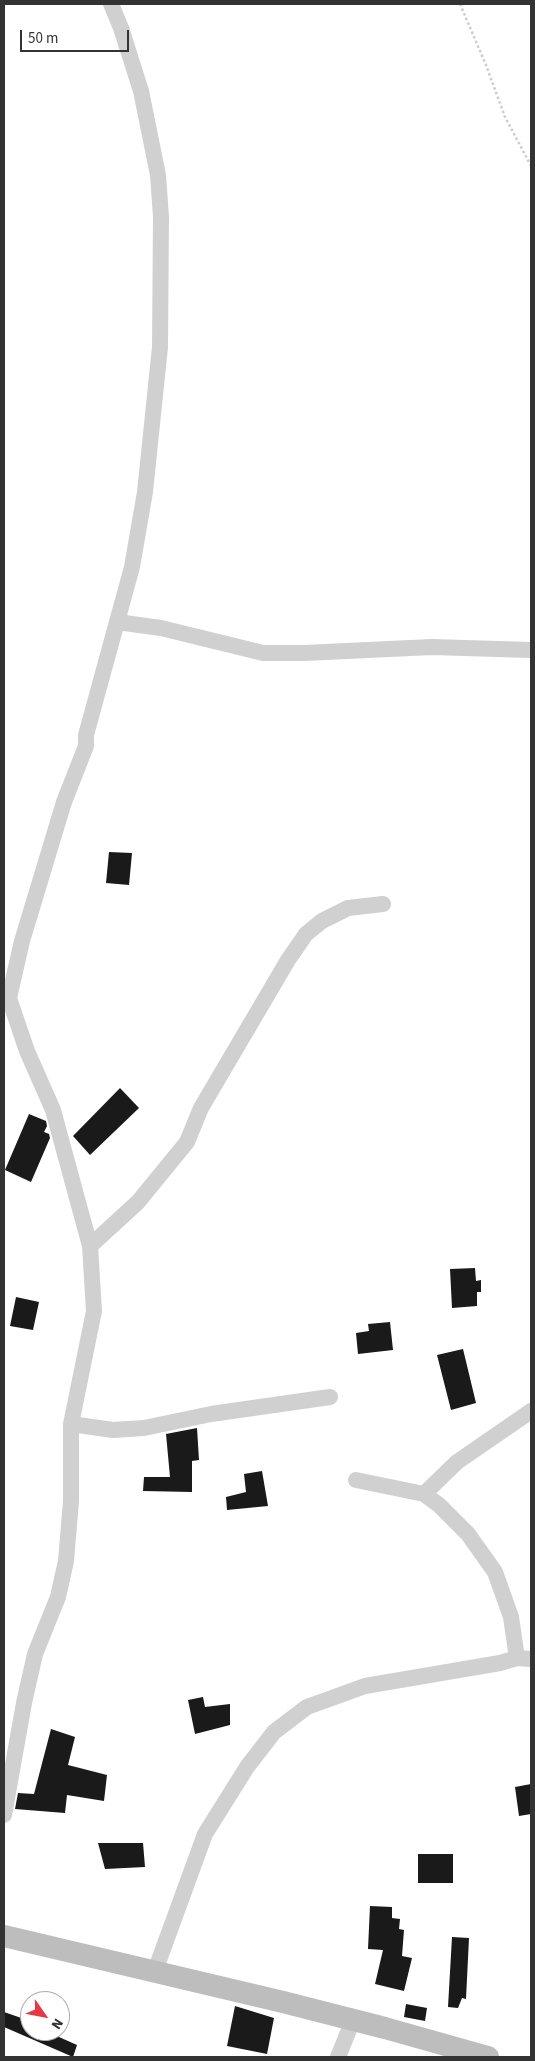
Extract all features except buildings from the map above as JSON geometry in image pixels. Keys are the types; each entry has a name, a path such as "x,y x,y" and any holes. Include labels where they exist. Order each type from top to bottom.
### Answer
{"main road":[{"path":"4,1936 353,2020 488,2057"}],"street":[{"path":"4,1816 35,1654 58,1597 66,1561 71,1502 71,1424 94,1311 90,1246 53,1110 26,1051 9,998 22,941 64,802 86,746 86,735 132,567 145,492 160,347 161,217 158,175 141,91 121,28 111,4"},
{"path":"117,622 161,628 263,653 432,647 531,650"},
{"path":"90,1246 138,1202 188,1142 201,1108 288,960 306,934 322,921 348,908 383,904"},
{"path":"71,1424 113,1430 144,1428 211,1414 330,1397"},
{"path":"424,1494 457,1462 531,1411"},
{"path":"155,1971 205,1834 247,1767 274,1732 307,1707 365,1686 524,1658 495,1572 468,1534 439,1505 424,1494 356,1480"},
{"path":"338,2057 353,2020"}],"path":[{"path":"460,4 486,65 505,117 531,166"}]}
